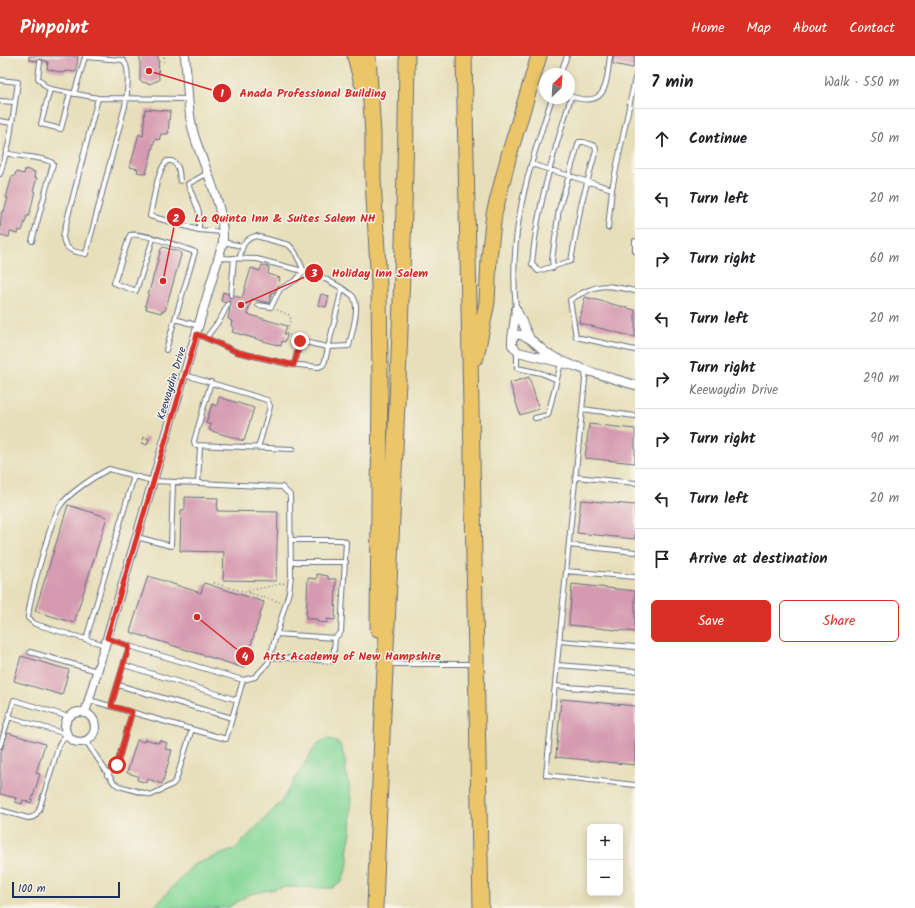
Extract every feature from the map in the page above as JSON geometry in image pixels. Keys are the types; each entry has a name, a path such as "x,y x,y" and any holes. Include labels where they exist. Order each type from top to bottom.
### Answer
{"highway":[{"path":"355,56 362,76 367,135 373,179"},
{"path":"368,56 373,134 373,179 379,286 379,793"},
{"path":"376,908 379,793 396,455 406,139 407,56"},
{"path":"464,56 481,908"},
{"path":"471,385 488,302 489,258 494,214 509,155 539,56"}],"street":[{"name":"Keewaydin Drive","path":"84,713 98,671 223,242 219,204 190,120 185,56"},
{"path":"516,309 512,346 518,352 583,368"},
{"path":"516,309 530,340"},
{"path":"512,339 516,335 521,334 551,355 583,368 635,385"},
{"path":"76,712 84,713 92,718 95,726 93,735 86,741 77,742 66,734 65,725 68,717 76,712"}],"lane":[{"path":"562,68 567,56"},
{"path":"575,98 582,100 590,100 602,94 606,83 610,56"},
{"path":"50,89 41,124 60,129 85,57 120,59 126,62 126,98 86,254 68,249 65,245 63,236 98,98"},
{"path":"40,62 38,78 50,89 98,98 189,99"},
{"path":"608,228 612,189 635,78"},
{"path":"0,80 18,82 6,153 0,174"},
{"path":"0,101 14,102"},
{"path":"516,309 514,274 515,240 522,197 550,104"},
{"path":"553,268 556,232 568,176 578,145 580,142 584,142 595,146 596,150 577,224 572,257 567,264 553,268 538,270 532,264 537,218 548,169 568,104"},
{"path":"0,121 12,122"},
{"path":"6,153 17,157 48,159 53,164 32,241"},
{"path":"180,181 176,163 172,160 167,161 163,165 150,216 199,230 223,232"},
{"path":"531,164 612,189"},
{"path":"199,230 199,212 188,184 208,173"},
{"path":"152,239 136,290 114,283 130,235 135,234 152,239 195,252 166,350"},
{"path":"240,257 242,246 251,237 256,236 289,245 295,252 304,271"},
{"path":"635,241 635,251"},
{"path":"223,242 242,246"},
{"path":"219,258 240,257 257,259 304,271 327,279 352,295 355,302 356,311 349,346 327,346 300,341 294,365"},
{"path":"231,294 234,258"},
{"path":"258,305 271,307 280,288 296,280 304,271"},
{"path":"635,291 608,284 586,290 570,300 576,337 635,350"},
{"path":"175,319 198,330 206,338 237,352 294,365 319,367 323,365 342,288"},
{"path":"206,338 221,318 228,304"},
{"path":"518,352 517,368 542,373 556,379"},
{"path":"535,418 548,415 560,363"},
{"path":"583,368 582,409 576,477 546,776 635,785"},
{"path":"185,374 263,397 269,402 269,410 258,448"},
{"path":"211,382 194,441 195,445 293,450"},
{"path":"582,409 635,416"},
{"path":"198,483 200,446"},
{"path":"109,469 134,476 153,481 173,483 282,486 290,495 292,562 291,582 270,657 260,673 254,677 243,680 129,646 106,641 86,639 31,621 28,618 28,610 56,514 64,500 109,469"},
{"path":"86,639 134,476"},
{"path":"576,477 635,483"},
{"path":"137,537 171,546 173,483"},
{"path":"270,657 334,661 335,638 341,632 346,542 342,540 291,540"},
{"path":"569,545 635,552"},
{"path":"292,562 346,562"},
{"path":"566,571 635,577"},
{"path":"276,634 335,638"},
{"path":"560,641 635,647"},
{"path":"111,706 129,646"},
{"path":"30,652 98,671"},
{"path":"386,664 476,664"},
{"path":"124,665 237,700"},
{"path":"557,665 635,671"},
{"path":"89,700 226,739 243,680"},
{"path":"118,685 232,718"},
{"path":"555,686 635,692"},
{"path":"0,746 14,700 68,717"},
{"path":"108,775 117,765 132,712"},
{"path":"0,810 28,818 32,818 36,815 39,810 59,744 66,734 9,717"},
{"path":"86,741 108,775 119,786 145,794 156,794 173,784 176,780 192,729"}],"path":[{"path":"159,61 164,61 164,56"},
{"path":"271,307 289,315 290,319 286,334 300,341"},
{"path":"246,592 291,582"},
{"path":"214,583 286,603"}],"green space":[{"path":"327,738 340,744 346,763 345,766 352,799 351,832 347,852 349,860 342,882 332,888 285,887 250,894 227,908 153,908 193,865 235,849 281,802 316,745"}],"building":[{"path":"29,56 78,56 76,72 65,71 64,73 47,69 48,62 40,59 37,61 29,60"},
{"path":"140,56 158,56 159,80 149,84 140,81"},
{"path":"613,56 635,56 633,68 613,64"},
{"path":"145,109 170,111 168,134 161,134 159,140 155,139 146,174 137,172 138,169 130,167 139,134 143,136"},
{"path":"25,169 35,172 34,177 37,178 33,191 35,191 29,216 27,216 22,231 19,230 18,234 10,232 9,237 0,235 2,211 4,211 8,198 6,198 12,176 14,177 16,172 24,174"},
{"path":"163,247 180,252 181,255 165,311 162,311 161,313 146,309 147,306 145,306 161,249"},
{"path":"262,265 269,267 268,274 280,278 278,286 274,293 272,292 269,303 252,299 247,314 287,326 284,334 287,335 285,342 282,341 281,346 232,332 234,327 231,326 232,321 228,319 231,302 228,301 225,303 221,301 223,292 228,294 230,298 234,296 242,298 251,268 260,271"},
{"path":"321,294 329,296 326,307 318,305"},
{"path":"585,297 635,310 635,337 579,323"},
{"path":"529,377 539,409 520,415 510,383"},
{"path":"219,397 254,408 244,441 209,430 211,425 206,423 212,404 217,406"},
{"path":"589,424 635,429 635,463 585,458"},
{"path":"144,437 149,439 147,445 142,443"},
{"path":"185,497 218,498 217,511 278,512 276,581 223,580 224,552 180,551 181,510 185,510"},
{"path":"581,500 635,505 635,539 577,533"},
{"path":"68,505 107,517 74,623 35,611"},
{"path":"317,574 328,576 328,579 336,579 335,620 327,619 327,623 317,622 317,619 306,619 308,578 317,579"},
{"path":"148,576 201,593 204,583 264,602 244,668 130,632"},
{"path":"572,584 635,591 635,632 569,625"},
{"path":"21,656 69,670 62,695 14,681"},
{"path":"561,699 635,706 635,765 556,757"},
{"path":"8,733 45,744 36,773 40,774 31,803 23,800 22,804 15,802 16,798 0,794 0,755"},
{"path":"145,739 159,743 159,740 167,743 165,749 172,750 162,784 148,779 147,783 137,780 138,776 127,773 137,740 144,742"}],"place":[{"name":"Anada Professional Building","path":"149,71"},
{"name":"La Quinta Inn & Suites Salem NH","path":"163,281"},
{"name":"Holiday Inn Salem","path":"241,305"},
{"name":"Arts Academy of New Hampshire","path":"197,617"}],"route":[{"path":"117,765 132,712 111,706 129,646 107,638 197,334 237,352 294,365 300,341"}]}
